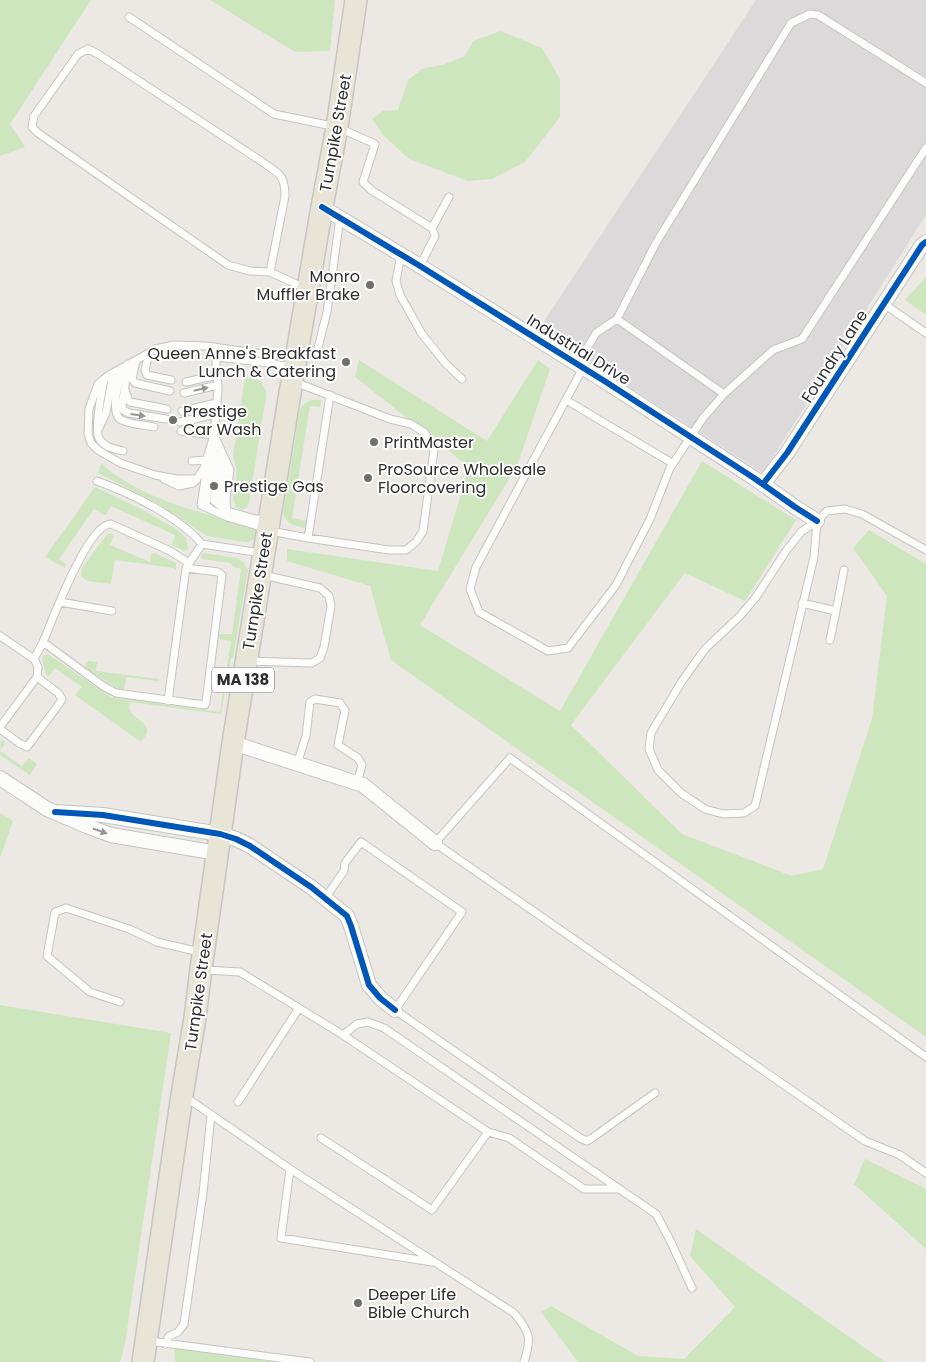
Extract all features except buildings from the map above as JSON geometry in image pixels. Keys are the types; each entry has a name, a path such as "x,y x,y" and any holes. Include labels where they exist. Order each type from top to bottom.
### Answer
{"main road":[{"name":"Turnpike Street","path":"143,1362 156,1342 182,1095 195,1018 218,843 246,661 295,364 337,127 356,0"}],"street":[{"name":"Industrial Drive","path":"322,207 580,366 817,521"},
{"name":"Foundry Lane","path":"763,484 787,453 922,245 926,242"},
{"path":"233,743 363,785 435,843"},
{"path":"0,778 47,809 111,835 218,843 236,839 250,846 325,898 346,916 351,926 369,985 380,998 395,1010"}],"lane":[{"path":"926,83 818,15 810,14 792,23 656,243 617,319 596,333 566,400 476,567 470,589 479,612 548,651 568,648 616,585 650,519 672,463 704,418 724,394 773,350 802,339 926,148"},
{"path":"128,17 274,114 337,127 374,144 362,182 371,190 432,228 435,236 420,266"},
{"path":"270,272 285,196 283,178 261,161 98,54 88,48 78,54 34,116 32,127 38,134 228,265 250,271 270,272 308,289"},
{"path":"432,228 449,197"},
{"path":"216,357 295,364 317,352 327,312 340,218"},
{"path":"401,254 396,281 400,295 422,334 447,365 462,378"},
{"path":"884,304 926,333"},
{"path":"617,319 724,394"},
{"path":"214,434 204,468 195,483 179,486 155,475 120,463 98,450 91,443 88,434 90,407 96,386 113,373 156,349 177,345 215,347 263,354 295,364 330,395 390,419 412,424 425,433 434,450 423,531 416,542 406,550 389,550 308,538 268,527 207,506 212,471 218,385 215,347"},
{"path":"149,353 147,375 172,380"},
{"path":"136,361 132,379 135,384 170,391"},
{"path":"128,364 122,406 124,410 129,413 166,419"},
{"path":"121,369 115,406 116,414 123,420 154,427"},
{"path":"98,431 106,413 113,373"},
{"path":"186,382 217,375"},
{"path":"104,379 97,426 99,438 104,444 123,451"},
{"path":"184,393 218,385"},
{"path":"125,387 130,402 167,409"},
{"path":"308,538 330,395"},
{"path":"566,400 672,463"},
{"path":"182,411 217,403"},
{"path":"180,422 216,414"},
{"path":"181,431 214,434"},
{"path":"214,434 230,470 226,499 227,514"},
{"path":"214,434 219,470 214,501 227,514"},
{"path":"192,461 206,460"},
{"path":"97,481 154,507 184,526 202,544 262,564 320,588 329,596 331,606 324,647 320,658 312,663 246,661"},
{"path":"817,521 814,558 755,806 744,813 723,814 705,809 681,793 658,770 650,749 651,733 682,681 705,649 740,616 756,597 786,551 801,532 827,511 845,509 862,514 926,550"},
{"path":"34,660 44,642 78,563 95,534 108,524 170,551 188,566 218,572 222,575 205,705 201,706 121,694 110,690 44,642"},
{"path":"168,701 188,566 202,544"},
{"path":"830,640 844,570"},
{"path":"60,602 112,611"},
{"path":"802,603 836,611"},
{"path":"0,636 34,660 38,666 37,677 0,728 27,747 62,699 61,696 37,677"},
{"path":"297,764 306,736 310,702 314,699 340,702 345,710 338,745 358,758 362,765 358,783"},
{"path":"926,1057 510,758 435,843 865,1142 900,1155 926,1173"},
{"path":"325,898 344,871 345,863 362,842 462,912 395,1010 587,1141 655,1093"},
{"path":"120,1002 90,992 47,956 55,912 66,908 129,929 202,961 240,972 343,1035 488,1132 509,1138 584,1188 619,1189"},
{"path":"238,1102 299,1008"},
{"path":"343,1035 357,1024 368,1022 384,1028 656,1214 692,1288"},
{"path":"182,1095 290,1169 514,1313 525,1326 529,1339 524,1362"},
{"path":"156,1342 178,1332 184,1324 203,1194 211,1115"},
{"path":"321,1138 432,1210 488,1132"},
{"path":"290,1169 281,1238 434,1262"},
{"path":"156,1342 310,1362"}],"shaded area":[{"path":"756,0 926,0 926,215 763,473 539,329"}],"green space":[{"path":"0,0 91,0 10,124 25,147 0,156"},
{"path":"210,0 335,0 330,51 295,52"},
{"path":"501,31 542,48 560,79 560,117 525,162 492,179 468,181 409,159 383,135 372,119 383,111 398,110 408,80 422,69 445,64 465,56 473,41"},
{"path":"926,277 926,315 905,300"},
{"path":"359,360 487,441 538,360 550,369 517,466 420,625 560,711 702,461 796,520 745,601 685,573 571,725 682,834 792,876 823,869 872,719 887,596 853,548 869,530 926,564 926,1037 391,660 370,586 287,561 287,549 438,571 469,467 355,377"},
{"path":"245,377 261,381 266,391 266,397 249,503 242,510 236,507 233,499 237,470 233,456"},
{"path":"311,400 322,400 320,407 310,406 292,518 306,521 305,528 289,522 283,513 300,409"},
{"path":"101,463 117,476 154,496 174,504 255,527 254,539 244,542 207,536 157,503 98,473"},
{"path":"95,487 143,510 176,529 186,538 188,549 184,551 172,545 175,535 111,506 106,515 94,509 59,559 66,564 65,568 45,557"},
{"path":"107,534 114,536 110,545 150,562 151,554 155,553 176,563 176,570 174,568 115,560 111,584 87,581 81,576 82,568"},
{"path":"203,553 237,558 243,562 248,570 221,714 130,702 129,708 131,712 146,727 146,734 141,742 75,695 82,687 55,668 49,676 46,675 42,659 44,655 48,654 111,697 220,712 231,641 220,639 218,636 219,634 232,634 241,569 234,567 230,563 202,559"},
{"path":"88,661 97,662 96,671 159,679 159,681 126,677 125,687 123,690 120,690 86,668 85,664"},
{"path":"1,740 5,741 5,744 0,751"},
{"path":"0,751 22,766 29,758 37,764 30,775 0,755"},
{"path":"0,813 13,821 0,858"},
{"path":"0,1005 171,1033 125,1344 120,1362 0,1362"},
{"path":"865,1159 926,1189 926,1249 854,1184"},
{"path":"696,1229 885,1362 578,1362 541,1312 551,1306 638,1356 684,1359 735,1307 690,1256"},
{"path":"174,1345 284,1362 175,1362"}],"cycle path":[{"path":"322,207 606,382 817,521"},
{"path":"763,484 787,453 922,245 926,242"},
{"path":"55,812 103,815 220,834 250,846 311,887 347,916 369,985 380,998 395,1010"}],"place":[{"name":"Monro Muffler Brake","path":"370,285"},
{"name":"Queen Anne's Breakfast Lunch & Catering","path":"346,362"},
{"name":"Prestige Car Wash","path":"173,420"},
{"name":"PrintMaster","path":"374,442"},
{"name":"ProSource Wholesale Floorcovering","path":"368,478"},
{"name":"Prestige Gas","path":"214,486"},
{"name":"Deeper Life Bible Church","path":"358,1303"}]}
